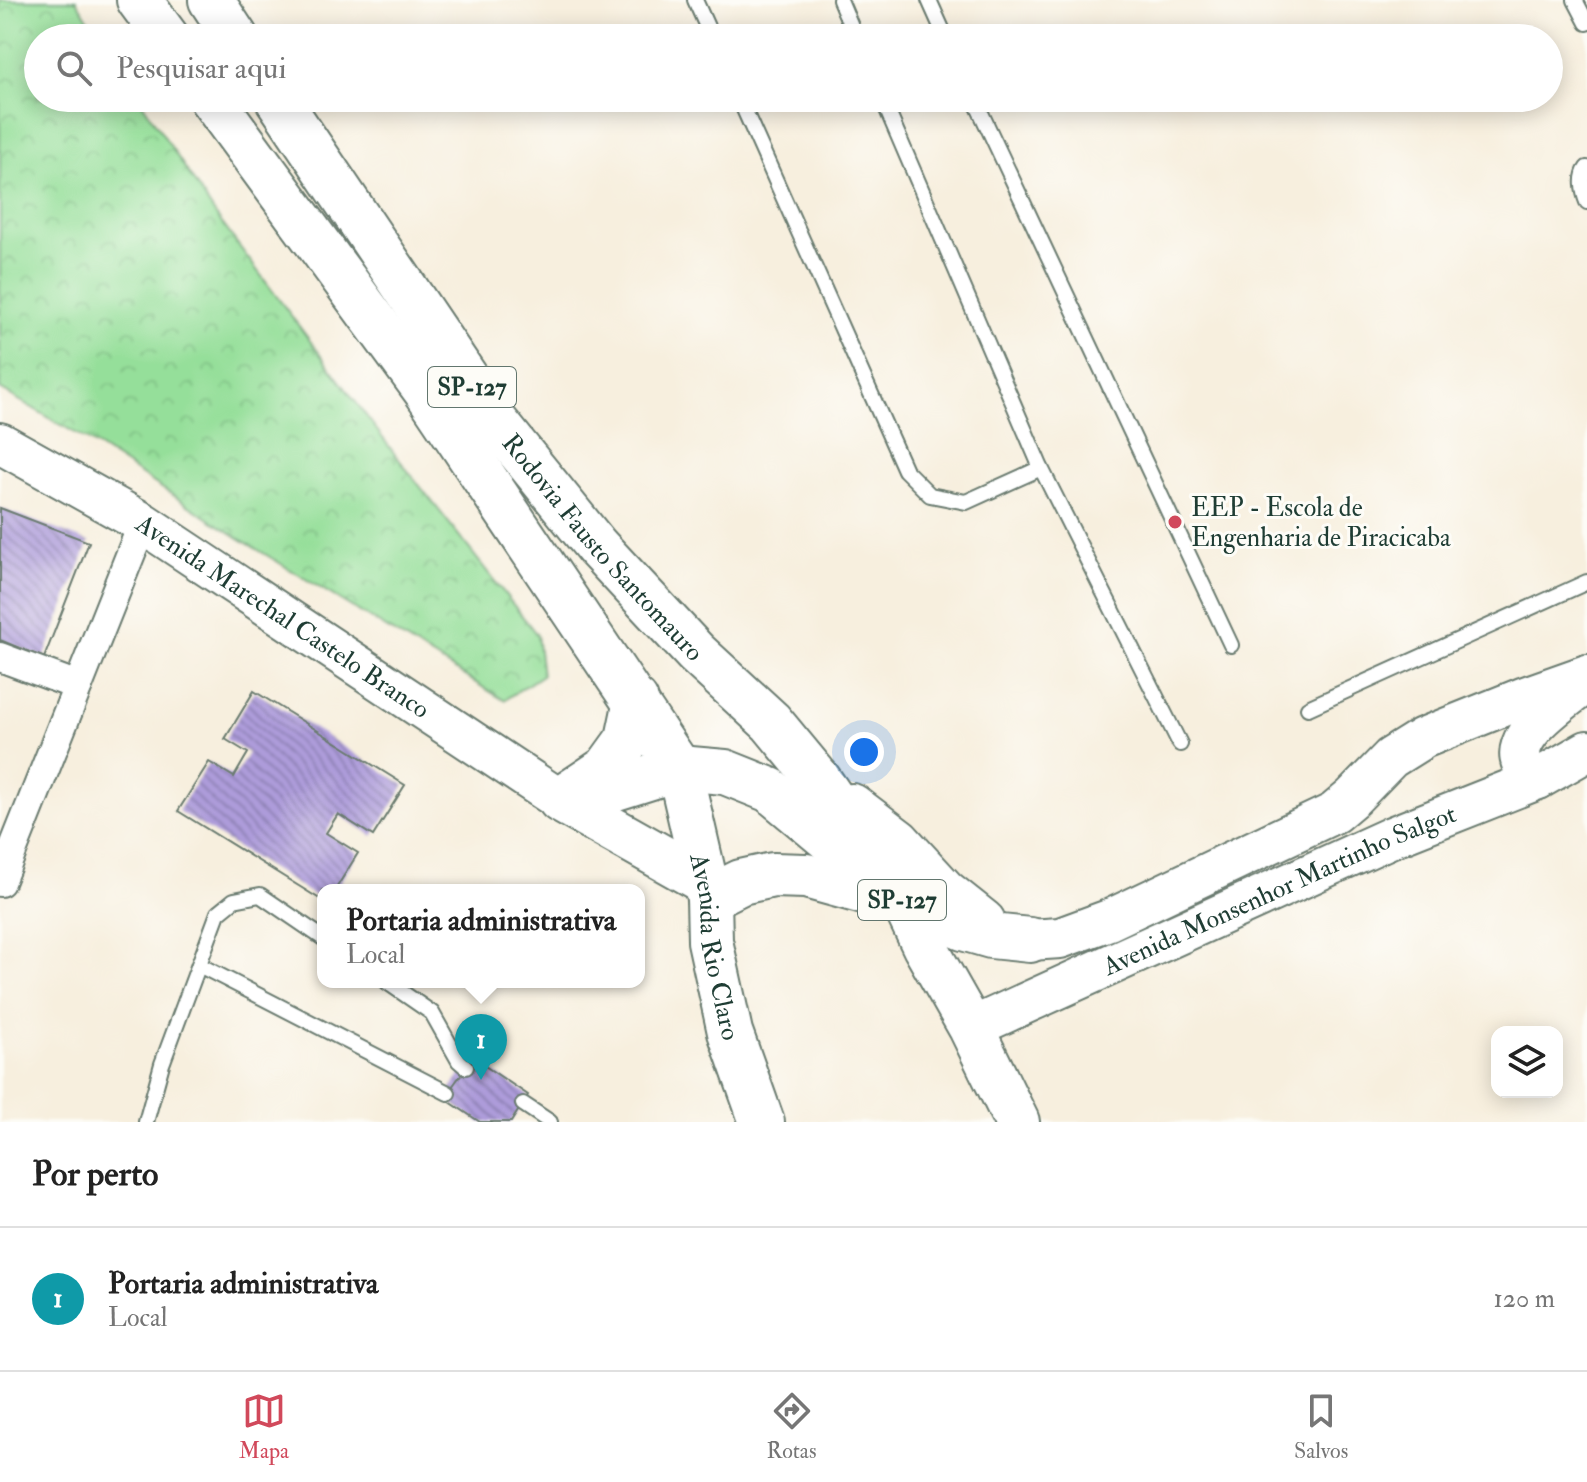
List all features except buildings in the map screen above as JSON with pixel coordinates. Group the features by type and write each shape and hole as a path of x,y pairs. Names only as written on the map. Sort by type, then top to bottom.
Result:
{"highway":[{"path":"139,0 157,24"},
{"path":"211,0 227,24"},
{"name":"Rodovia Fausto Santomauro","path":"221,112 426,391 679,768"},
{"name":"Rodovia Fausto Santomauro","path":"286,112 495,421 597,547 696,653 771,722 819,780"},
{"path":"560,800 607,768 628,739 636,701"},
{"path":"560,800 603,792 679,768 725,772 770,790 904,903"},
{"name":"Avenida Rio Claro","path":"679,768 706,889 710,941 730,1032 762,1122"},
{"path":"819,780 898,841 944,891 983,922 1030,940"},
{"name":"SP-127","path":"819,780 904,903 1017,1122"},
{"path":"560,800 706,889 773,875 795,875 904,903"},
{"name":"SP-127","path":"904,903 963,928 991,936 1030,940"}],"main road":[{"name":"Avenida Marechal Castelo Branco","path":"0,443 143,523 560,800"},
{"path":"1538,779 1521,760 1522,744 1536,722 1587,678"},
{"name":"Avenida Monsenhor Martinho Salgot","path":"1030,940 1060,938 1109,920 1193,881 1334,813 1391,758 1423,738 1525,697 1587,678"},
{"name":"Avenida Monsenhor Martinho Salgot","path":"971,1028 1394,836 1538,779 1587,751"}],"street":[{"path":"0,882 143,523"},
{"path":"0,657 78,686"}],"lane":[{"path":"695,0 706,24"},
{"path":"840,0 850,24"},
{"path":"929,0 940,24"},
{"path":"1575,0 1587,23"},
{"path":"745,112 905,470 930,495 966,502 1041,468"},
{"path":"888,112 1041,468 1180,744"},
{"path":"981,112 1231,645"},
{"path":"1587,168 1583,193 1587,202"},
{"path":"1308,708 1587,582"},
{"path":"146,1122 162,1064 218,913 234,900 260,895 317,934"},
{"path":"199,965 448,1093"},
{"path":"396,988 432,1013 459,1061 466,1067"},
{"path":"523,1104 550,1122"}],"green space":[{"path":"0,0 76,0 91,24 24,24 24,112 148,112 215,214 394,453 537,635 542,675 504,700 237,537 94,444 0,389"}],"place":[{"name":"EEP - Escola de Engenharia de Piracicaba","path":"1175,522"},
{"name":"Portaria administrativa","path":"481,1080"}]}
